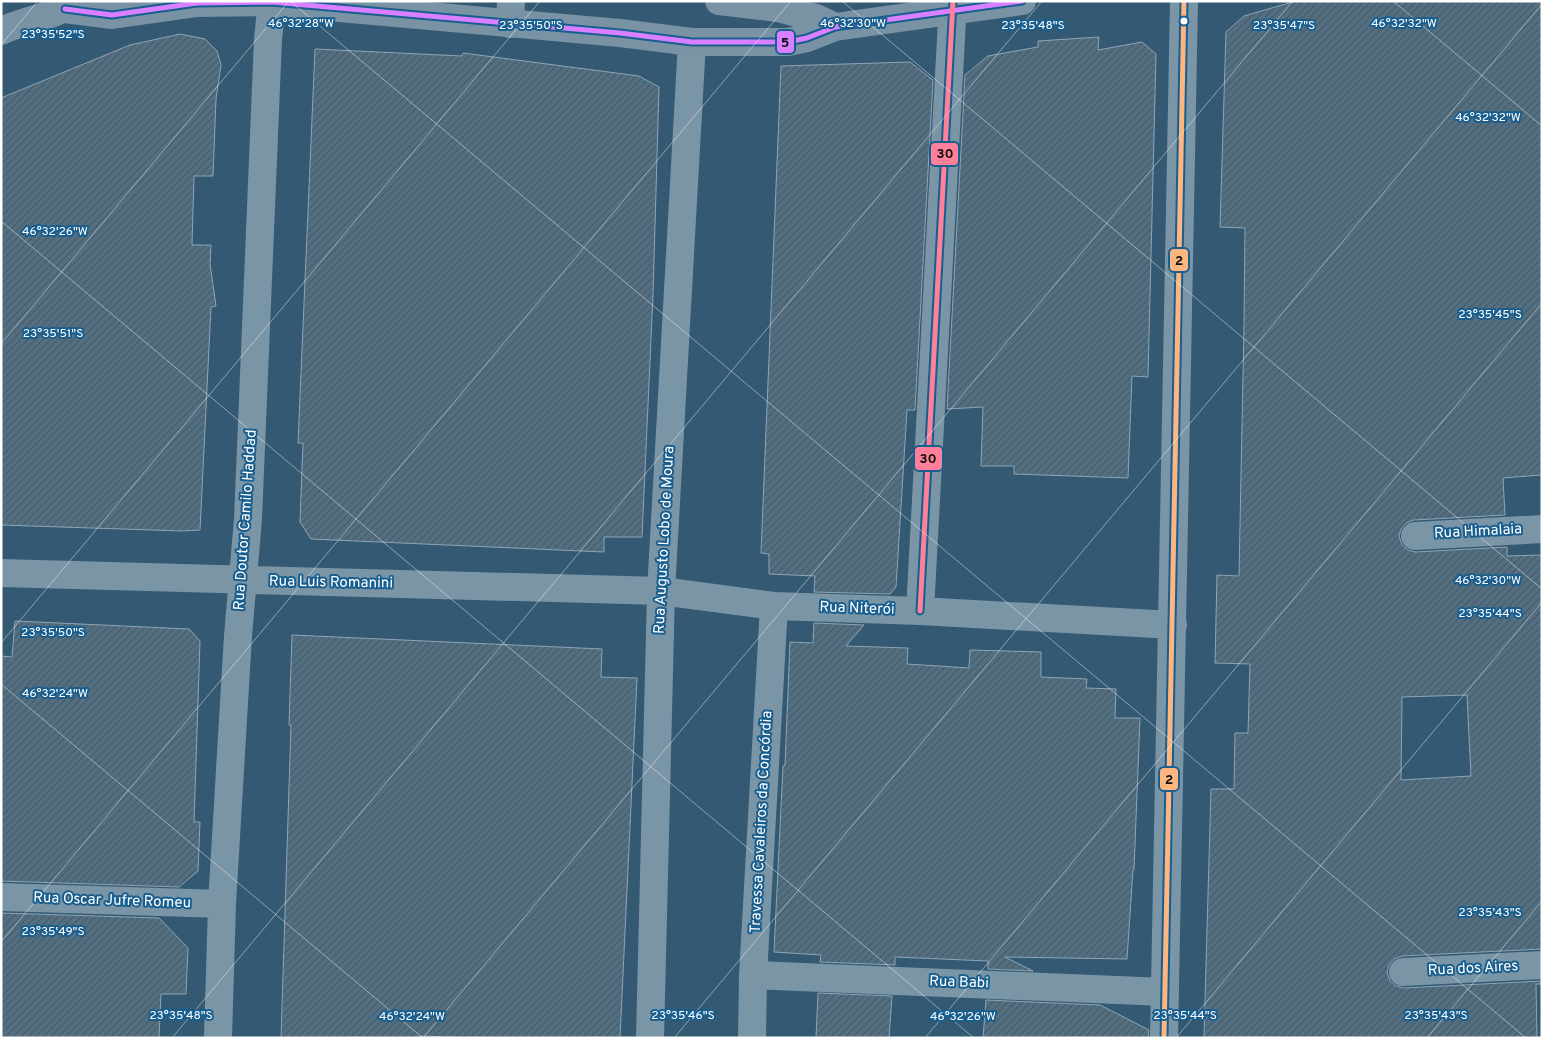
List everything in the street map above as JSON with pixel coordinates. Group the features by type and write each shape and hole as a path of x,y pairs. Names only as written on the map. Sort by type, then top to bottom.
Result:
{"main road":[{"path":"719,1 778,8 816,18 835,27"},
{"path":"1,31 70,5 112,15 197,3 272,2 511,13 620,33 692,42 788,42 807,38 835,27 953,6 1022,1"}],"street":[{"path":"1164,1038 1184,1"},
{"name":"Rua Doutor Camilo Haddad","path":"218,1038 222,904 238,636 249,509 268,39 272,2"},
{"path":"920,611 953,6"},
{"name":"Rua Augusto Lobo de Moura","path":"650,1038 661,591 692,42"},
{"name":"Rua Himalaia","path":"1415,536 1542,529"},
{"name":"Rua Luis Romanini","path":"1,573 661,591"},
{"name":"Rua Niterói","path":"661,591 774,606 920,611 1173,625"},
{"name":"Travessa Cavaleiros da Concórdia","path":"752,1038 753,975 774,606"},
{"name":"Rua Oscar Jufre Romeu","path":"1,897 222,904"},
{"name":"Rua dos Aires","path":"1403,972 1542,965"},
{"name":"Rua Babi","path":"753,975 1165,992"}],"building":[{"path":"1296,1 1542,1 1542,475 1503,478 1505,515 1414,520 1406,523 1401,529 1399,536 1402,545 1408,550 1415,552 1507,547 1507,556 1542,555 1542,949 1402,956 1394,959 1389,965 1387,972 1390,981 1396,986 1404,988 1542,981 1542,984 1536,984 1537,1038 1204,1037 1211,789 1234,789 1235,733 1248,733 1250,664 1215,663 1217,575 1239,576 1245,228 1220,227 1226,32 1244,16","holes":["1467,695 1471,776 1401,780 1402,697"]},
{"path":"180,34 205,39 217,51 221,65 216,99 213,176 194,176 192,245 211,245 210,264 216,306 211,307 200,530 1,525 1,98 130,45"},
{"path":"1099,37 1098,50 1142,42 1156,54 1148,377 1132,376 1128,478 1014,474 1014,466 981,466 983,407 947,409 965,75 988,56 1038,47 1038,41"},
{"path":"315,49 462,56 463,53 639,76 659,87 653,295 642,537 604,537 604,552 311,539 300,522 303,443 298,443"},
{"path":"910,62 933,80 915,410 907,410 896,587 890,594 814,592 815,576 769,574 769,554 761,553 781,66"},
{"path":"15,621 189,629 200,641 194,822 200,822 198,871 179,887 1,881 1,656 12,657"},
{"path":"814,623 864,625 846,646 908,648 907,664 969,668 970,650 1041,652 1041,677 1087,679 1086,688 1116,689 1115,718 1140,718 1134,870 1127,959 1005,957 1033,971 988,969 988,961 895,957 895,965 820,962 821,955 774,952 790,642 813,643"},
{"path":"292,635 602,649 601,677 637,678 620,1038 419,1036 419,1038 281,1038"},
{"path":"1,913 159,918 188,948 186,994 161,994 159,1038 1,1038"},
{"path":"818,993 892,996 889,1038 816,1038"},
{"path":"986,1000 1100,1005 1149,1030 1148,1038 983,1038"}],"transit line":[{"name":"30","path":"920,611 953,1"},
{"name":"5","path":"65,9 112,15 197,3 272,2 620,33 692,42 788,42 807,38 835,27 1022,1"},
{"name":"2","path":"1164,1038 1184,1"}]}
